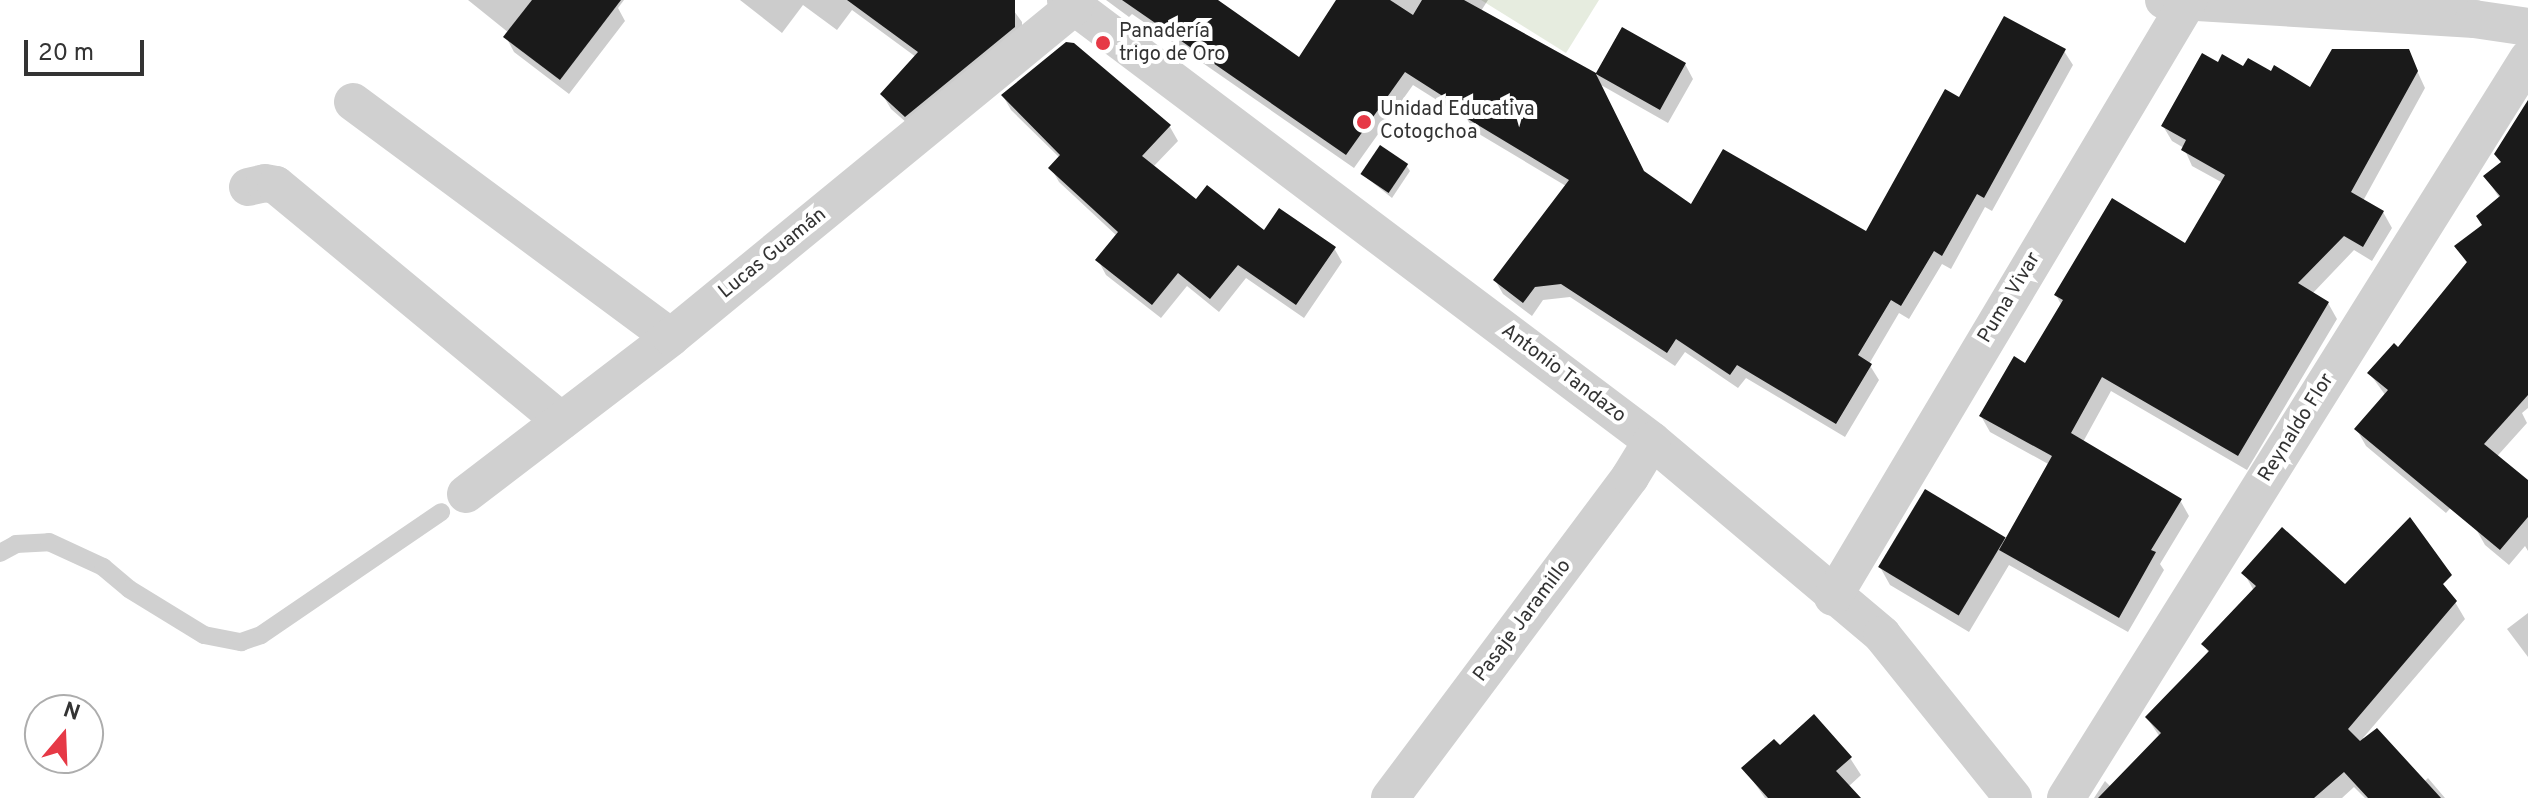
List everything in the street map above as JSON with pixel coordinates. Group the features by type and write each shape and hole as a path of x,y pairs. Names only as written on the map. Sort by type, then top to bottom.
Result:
{"street":[{"path":"2164,0 2474,19 2528,27"},
{"name":"Puma Vivar","path":"1833,597 2188,1"},
{"name":"Antonio Tandazo","path":"1070,3 1652,441 1833,597 1882,635 2013,798"},
{"name":"Lucas Guamán","path":"454,503 671,337 1070,3"},
{"name":"Reynaldo Flor","path":"2066,798 2528,59"},
{"path":"353,102 671,337"},
{"path":"248,187 265,183 276,185 561,421"},
{"name":"Pasaje Jaramillo","path":"1390,798 1630,477 1652,441"}],"lane":[{"path":"0,553 16,544 49,542 103,567 129,589 204,635 241,642 261,635 454,503"}],"shaded area":[{"path":"1481,0 1599,0 1566,53"}],"building":[{"path":"532,0 621,0 560,80 503,37"},
{"path":"847,0 1015,0 1015,27 905,117 880,94 918,52"},
{"path":"1122,0 1218,0 1299,57 1336,0 1390,0 1413,15 1422,0 1464,0 1596,73 1622,27 1686,63 1660,110 1596,74 1644,171 1691,204 1723,149 1866,231 1945,89 1959,97 2004,16 2066,49 1984,198 1977,194 1942,256 1934,251 1901,306 1891,300 1858,355 1872,364 1836,424 1737,365 1730,375 1676,339 1667,353 1561,284 1535,287 1523,303 1493,280 1569,180 1463,116 1466,111 1405,72 1346,155"},
{"path":"1066,42 1074,43 1171,125 1142,156 1196,199 1207,185 1264,230 1279,208 1336,247 1296,305 1238,265 1210,299 1178,273 1152,305 1095,260 1118,232 1048,168 1060,155 1001,95"},
{"path":"2332,49 2409,49 2418,71 2351,192 2384,211 2363,247 2344,236 2298,283 2329,302 2238,456 2102,377 2071,433 2182,499 2151,550 2156,552 2119,618 1999,550 2052,456 1979,416 2014,356 2025,363 2063,300 2054,295 2112,198 2185,243 2225,175 2181,150 2186,140 2161,126 2202,53 2218,62 2222,54 2243,66 2248,58 2271,71 2274,65 2310,87"},
{"path":"2528,100 2528,395 2484,444 2528,480 2528,517 2500,550 2354,429 2388,390 2367,373 2394,343 2398,347 2467,262 2454,246 2482,225 2476,216 2500,196 2483,176 2501,162 2494,154"},
{"path":"1380,145 1408,164 1389,193 1360,174"},
{"path":"1925,489 2006,537 1959,615 1878,567"},
{"path":"2410,517 2452,575 2443,584 2457,601 2348,729 2360,741 2377,728 2441,798 2368,798 2344,772 2314,798 2098,798 2161,733 2145,717 2209,651 2201,644 2256,586 2241,573 2282,527 2345,584"},
{"path":"1814,714 1852,757 1836,771 1861,798 1768,798 1741,768 1774,739 1780,745"}],"place":[{"name":"Panadería trigo de Oro","path":"1103,43"},
{"name":"Unidad Educativa Cotogchoa","path":"1364,122"}]}
